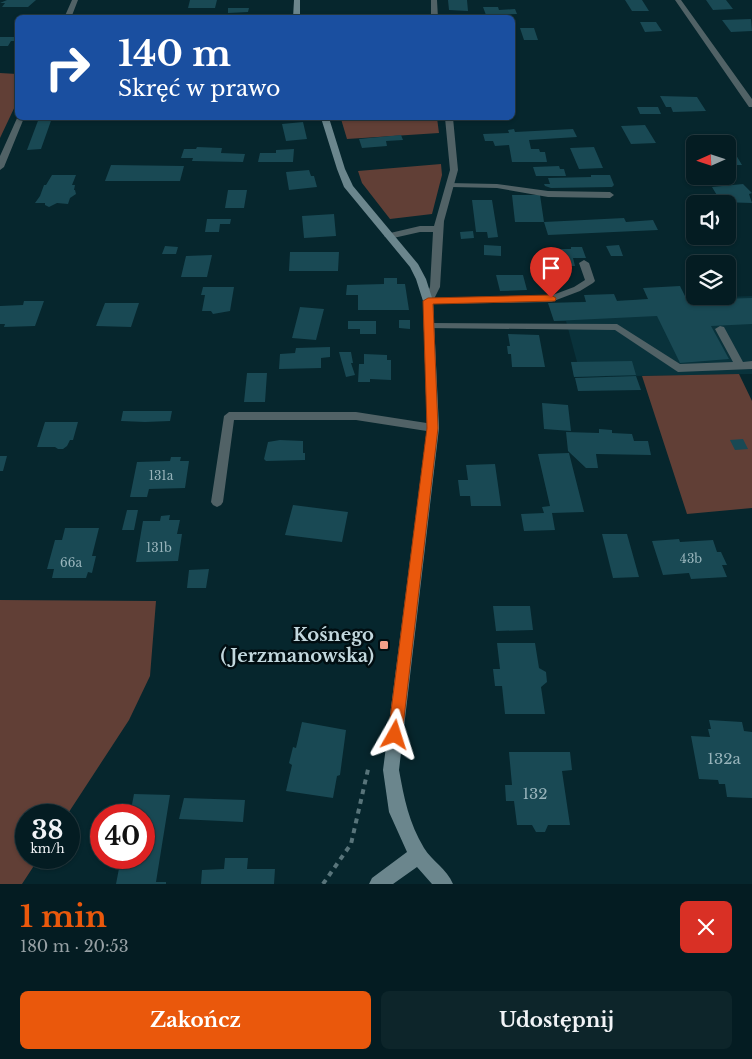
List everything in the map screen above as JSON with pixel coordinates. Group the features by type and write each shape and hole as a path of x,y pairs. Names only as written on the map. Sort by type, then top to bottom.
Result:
{"street":[{"path":"68,15 75,0"},
{"path":"296,15 297,0"},
{"path":"434,0 435,15"},
{"path":"678,0 752,105"},
{"path":"0,167 19,120"},
{"path":"326,120 341,169 349,187 414,266 421,279 428,301 432,428 391,770 398,812 418,855 444,884"},
{"path":"428,301 435,287 439,225 452,185 454,170 449,120"},
{"path":"389,236 439,225"},
{"path":"378,884 418,855"}],"lane":[{"path":"452,185 497,186 548,194 610,195"},
{"path":"428,301 551,298 577,289 590,281 584,263"},
{"path":"429,326 617,327 678,368 752,365"},
{"path":"720,328 740,365"},
{"path":"217,502 229,416 356,416 432,428"}],"path":[{"path":"323,884 351,844 370,761"}],"shaded area":[{"path":"0,73 15,74 15,106 0,138"},
{"path":"341,120 437,120 439,133 347,139"},
{"path":"441,164 442,175 432,214 390,219 362,183 358,171"},
{"path":"752,296 752,374 574,377 571,362 577,362 566,321 554,321 548,303 686,298 686,305 736,305 736,297"},
{"path":"739,374 752,401 752,508 687,514 642,376"},
{"path":"0,600 156,601 150,676 129,720 74,804 15,804 15,869 32,869 22,884 0,884"}],"building":[{"path":"7,0 36,0 28,7 2,7 5,3 0,3"},
{"path":"190,0 217,0 215,8 188,8"},
{"path":"448,0 467,0 468,11 449,10"},
{"path":"625,0 642,0 649,11 632,11"},
{"path":"706,0 726,0 733,9 713,10"},
{"path":"483,7 498,7 499,10 515,9 517,14 486,15"},
{"path":"228,8 249,8 248,12 228,13"},
{"path":"325,14 346,14 346,15"},
{"path":"751,19 752,31 731,32 722,20"},
{"path":"640,22 656,22 662,31 645,32"},
{"path":"520,28 534,28 538,40 524,40"},
{"path":"0,37 15,37 15,41 11,41 8,46 0,46"},
{"path":"660,96 697,97 706,111 673,112 671,107 666,107"},
{"path":"637,107 658,107 661,114 640,114"},
{"path":"38,120 51,120 41,149 27,150"},
{"path":"303,122 307,139 286,141 282,124"},
{"path":"645,125 656,143 631,144 621,126"},
{"path":"514,129 515,132 573,129 577,137 529,140 531,149 539,149 540,152 545,152 547,162 512,162 509,145 495,146 493,141 485,141 483,134 509,133 508,130"},
{"path":"401,135 403,140 386,141 387,146 362,148 359,139"},
{"path":"197,147 222,148 221,153 245,154 243,162 192,161 193,158 181,158 184,149 196,149"},
{"path":"594,147 603,168 579,169 570,148"},
{"path":"294,149 293,162 258,162 260,153 276,153 276,150"},
{"path":"736,155 742,165 736,165"},
{"path":"111,165 184,166 180,181 105,181"},
{"path":"559,166 560,169 564,169 566,176 536,176 533,167"},
{"path":"309,170 311,176 314,176 317,187 289,190 286,172"},
{"path":"52,175 76,175 72,185 75,185 74,190 76,194 70,198 68,204 57,203 49,207 45,203 35,203 44,185 46,185"},
{"path":"591,175 610,175 614,185 612,187 551,188 544,184 550,184 548,178 591,177"},
{"path":"743,184 752,193 749,194 752,203 736,202 736,195 717,195 712,187"},
{"path":"228,190 247,190 244,208 225,208"},
{"path":"512,195 540,195 544,222 515,222"},
{"path":"472,200 492,200 498,237 488,238 487,232 476,232"},
{"path":"334,214 336,236 304,238 302,216"},
{"path":"624,218 626,222 653,220 658,230 548,235 544,222"},
{"path":"207,219 231,219 230,224 220,224 219,232 205,232"},
{"path":"473,231 474,238 461,239 460,232"},
{"path":"484,245 501,246 501,256 484,255"},
{"path":"619,245 623,256 611,256 606,246"},
{"path":"165,246 178,247 176,254 162,254"},
{"path":"571,247 582,247 586,258 573,258 575,266 548,266 549,268 544,268 544,261 551,261 548,249 571,249"},
{"path":"290,252 339,252 338,271 289,271"},
{"path":"212,255 207,277 181,277 186,256"},
{"path":"496,275 523,275 527,290 500,291"},
{"path":"384,278 397,278 397,284 405,284 409,310 358,310 358,295 346,295 347,285 384,284"},
{"path":"680,286 686,298 686,305 736,305 736,298 752,298 752,324 711,326 729,359 680,363 657,316 554,321 548,303 586,302 584,295 614,294 617,301 648,299 643,288"},
{"path":"203,287 234,287 230,311 213,314 211,311 202,311 205,295 201,295"},
{"path":"24,301 44,301 35,326 4,327 5,324 0,324 0,306 23,305"},
{"path":"105,303 139,303 131,327 96,326"},
{"path":"300,307 324,309 316,340 292,338"},
{"path":"399,320 410,320 410,329 399,328"},
{"path":"348,321 376,321 376,334 360,334 360,329 348,329"},
{"path":"508,334 539,335 545,367 512,367 511,354 508,354 507,346 510,346"},
{"path":"330,347 330,357 321,358 321,368 279,369 280,354 295,353 296,348"},
{"path":"339,352 351,352 353,363 351,363 355,375 346,377"},
{"path":"364,354 387,355 387,360 391,360 391,380 370,379 370,382 358,382 359,364 364,364"},
{"path":"632,361 636,375 574,377 571,362"},
{"path":"247,373 267,373 265,402 244,402"},
{"path":"636,376 641,390 578,391 575,378"},
{"path":"542,403 568,405 571,431 544,429"},
{"path":"123,411 172,411 170,421 145,422 121,421"},
{"path":"45,422 78,422 73,440 70,440 63,449 37,447"},
{"path":"599,429 612,430 612,433 632,434 634,441 648,441 651,455 596,454 598,468 586,468 568,451 566,432 599,433"},
{"path":"743,439 748,449 735,450 730,440"},
{"path":"280,440 303,441 305,460 266,461 264,459 268,442"},
{"path":"569,453 584,512 552,513 555,530 524,531 521,514 544,513 542,507 550,506 538,454"},
{"path":"0,456 7,456 3,471 0,471"},
{"path":"171,457 181,457 180,461 189,461 185,488 149,489 147,497 130,497 137,462 170,461"},
{"path":"495,464 501,506 471,506 470,496 460,496 458,480 468,480 466,465"},
{"path":"293,505 348,512 342,542 285,535"},
{"path":"127,510 138,510 134,530 122,530"},
{"path":"170,515 169,520 180,520 177,534 182,534 178,561 136,562 143,521 160,521 161,516"},
{"path":"65,528 99,528 92,556 96,556 92,573 88,572 86,578 52,578 54,569 47,569 55,540 62,540"},
{"path":"602,534 627,534 639,577 613,578"},
{"path":"679,539 680,542 713,540 717,552 721,552 727,565 722,565 727,577 691,579 689,573 663,575 652,541"},
{"path":"209,569 206,588 187,588 189,570"},
{"path":"493,606 530,606 533,630 496,631"},
{"path":"497,643 535,643 539,668 546,672 547,682 541,687 545,714 505,714 502,686 495,686 493,669 500,669"},
{"path":"709,720 742,722 744,731 752,732 752,798 727,797 725,784 719,784 718,780 699,779 691,736 710,737 708,729 711,729"},
{"path":"302,722 346,730 340,775 337,776 333,798 286,791 292,765 289,763 293,747 296,748"},
{"path":"509,752 570,752 572,770 562,771 570,825 548,825 545,832 536,832 532,825 517,825 514,801 506,801 505,785 512,785"},
{"path":"134,794 170,795 156,882 166,882 166,884 116,884 119,869 155,869 155,804 132,804"},
{"path":"184,798 245,800 243,822 179,819"},
{"path":"225,858 248,858 247,869 275,869 274,884 201,884 202,870 224,869"}],"place":[{"name":"Kośnego (Jerzmanowska)","path":"384,645"}],"route":[{"path":"395,735 430,460 432,428 428,301 537,300 551,298"}]}
